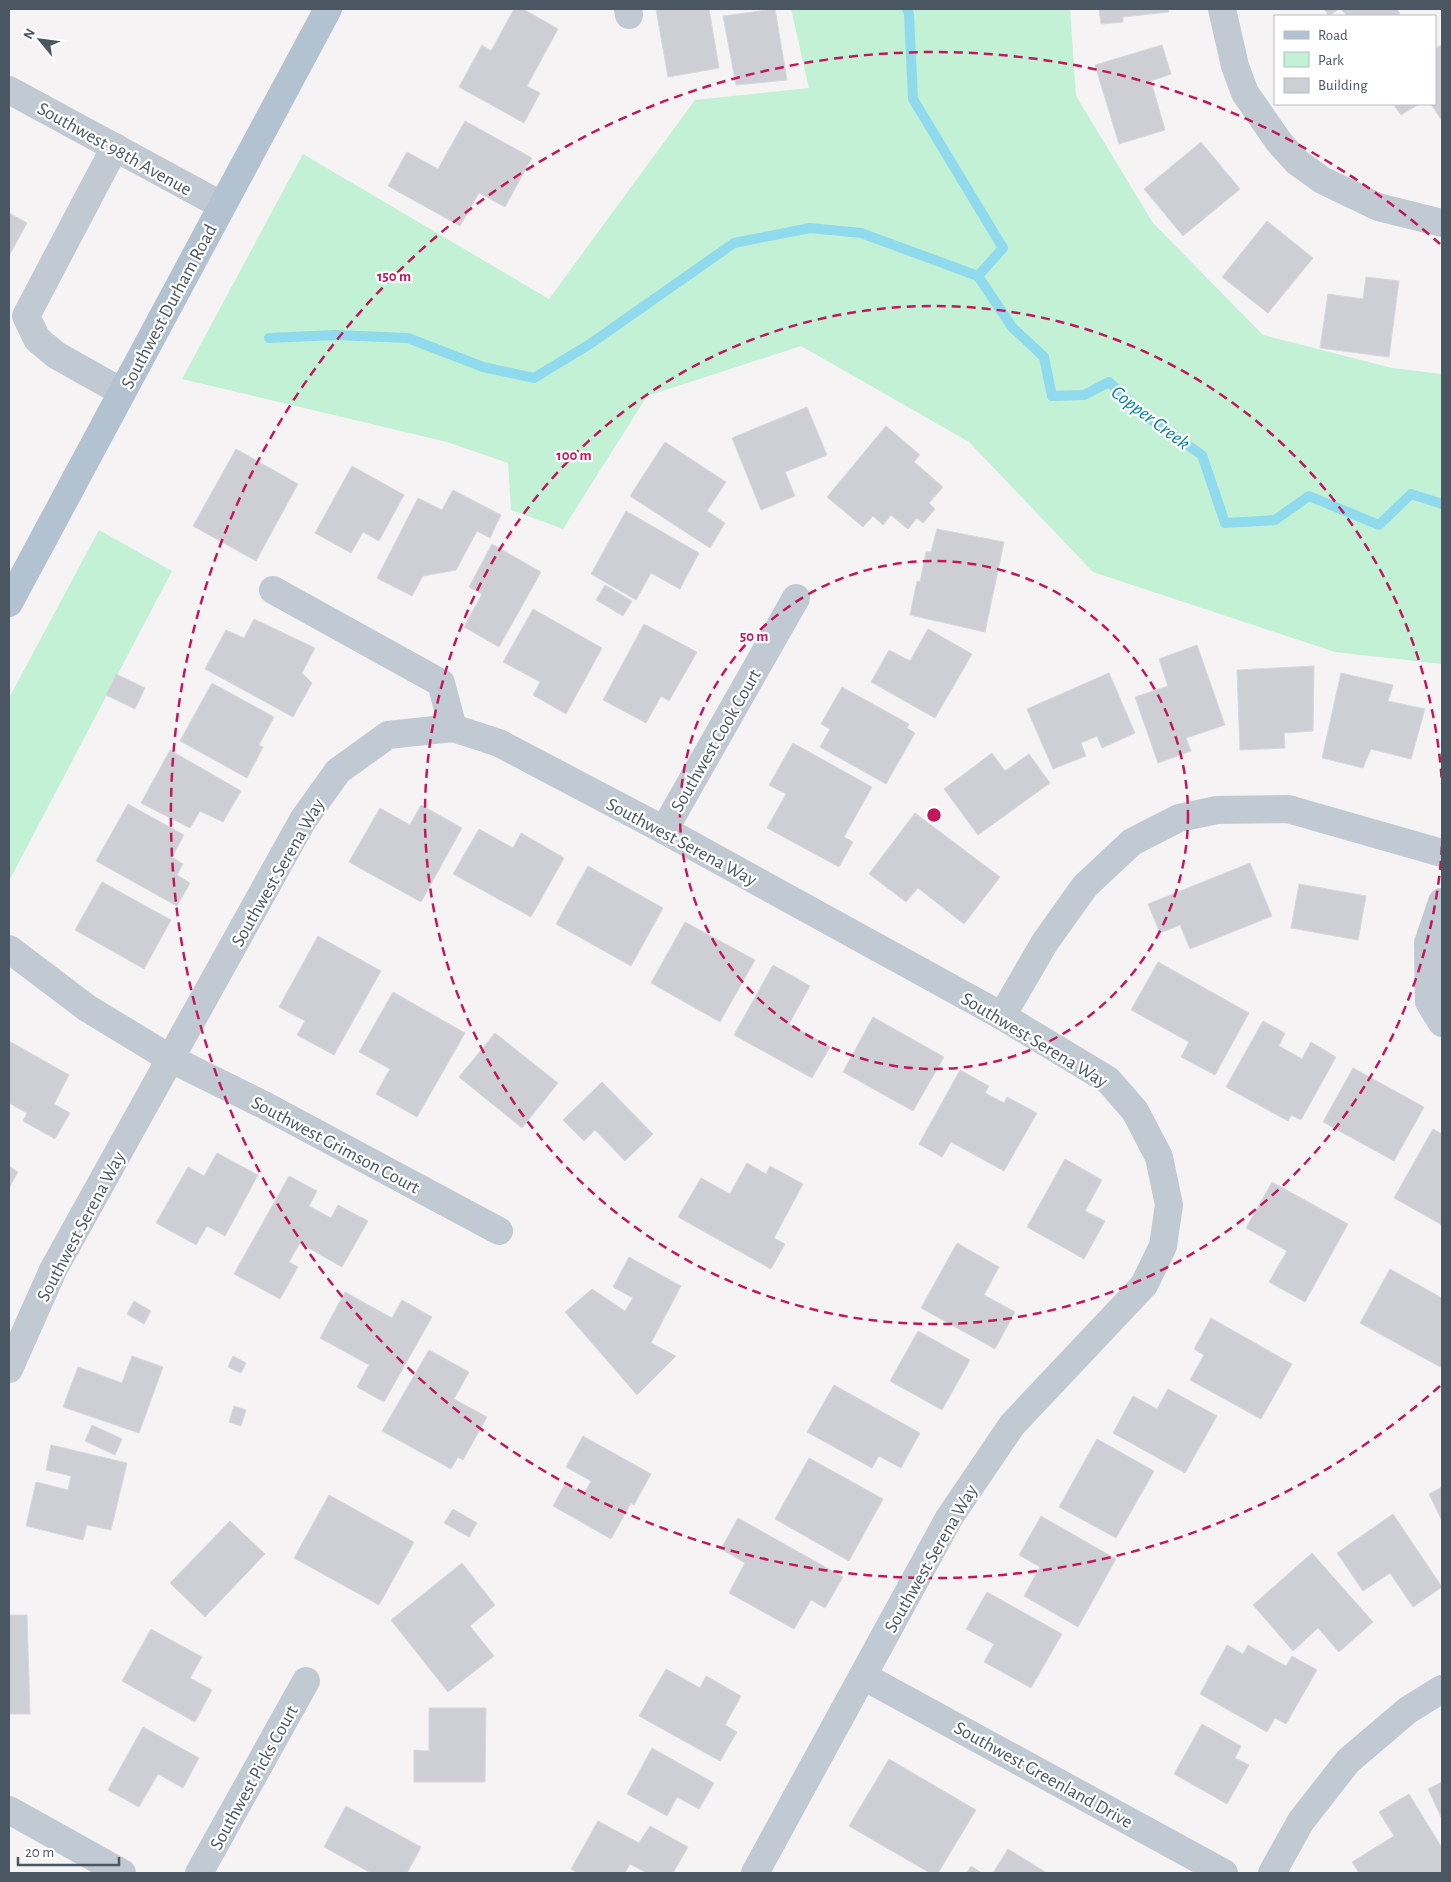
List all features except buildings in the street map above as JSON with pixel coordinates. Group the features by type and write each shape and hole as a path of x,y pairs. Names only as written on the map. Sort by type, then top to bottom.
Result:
{"main road":[{"name":"Southwest Durham Road","path":"9,603 328,9"}],"street":[{"path":"1222,9 1234,66 1245,93 1280,142 1297,162 1322,180 1378,207 1442,222"},
{"name":"Southwest 98th Avenue","path":"9,90 221,206"},
{"path":"115,147 26,316 37,339 56,355 122,392"},
{"path":"273,590 441,683 453,728"},
{"name":"Southwest Cook Court","path":"664,830 796,598"},
{"name":"Southwest Serena Way","path":"9,1370 53,1270 303,820 338,771 388,736 453,728 499,743 664,830 1002,1016 1108,1080 1135,1111 1160,1157 1170,1205 1163,1246 1144,1285 1012,1425 949,1518 755,1873"},
{"path":"1002,1016 1045,942 1085,886 1132,842 1179,818 1217,810 1288,808 1442,853"},
{"path":"1442,902 1428,943 1430,1002 1442,1023"},
{"path":"9,949 87,1008 171,1059"},
{"name":"Southwest Grimson Court","path":"171,1059 264,1105 499,1231"},
{"name":"Southwest Greenland Drive","path":"864,1676 1224,1873"},
{"name":"Southwest Picks Court","path":"199,1873 306,1681"},
{"path":"1272,1873 1301,1821 1348,1761 1408,1710 1442,1689"},
{"path":"9,1810 122,1873"}],"green space":[{"path":"791,9 1070,9 1076,96 1153,223 1263,335 1392,368 1442,374 1442,664 1335,652 1093,572 969,442 801,346 647,396 563,529 511,510 508,463 447,442 182,379 303,154 549,299 695,100 809,88"},
{"path":"99,530 172,571 9,881 9,698"}],"waterway":[{"name":"Copper Creek","path":"907,9 909,14 913,99 1003,248 978,276 1012,327 1044,357 1052,396 1084,395 1109,382 1144,415 1202,455 1225,523 1275,520 1309,496 1379,525 1411,494 1442,504"},
{"path":"269,338 335,335 408,338 483,367 534,378 590,344 734,243 810,228 861,233 978,276"}]}
